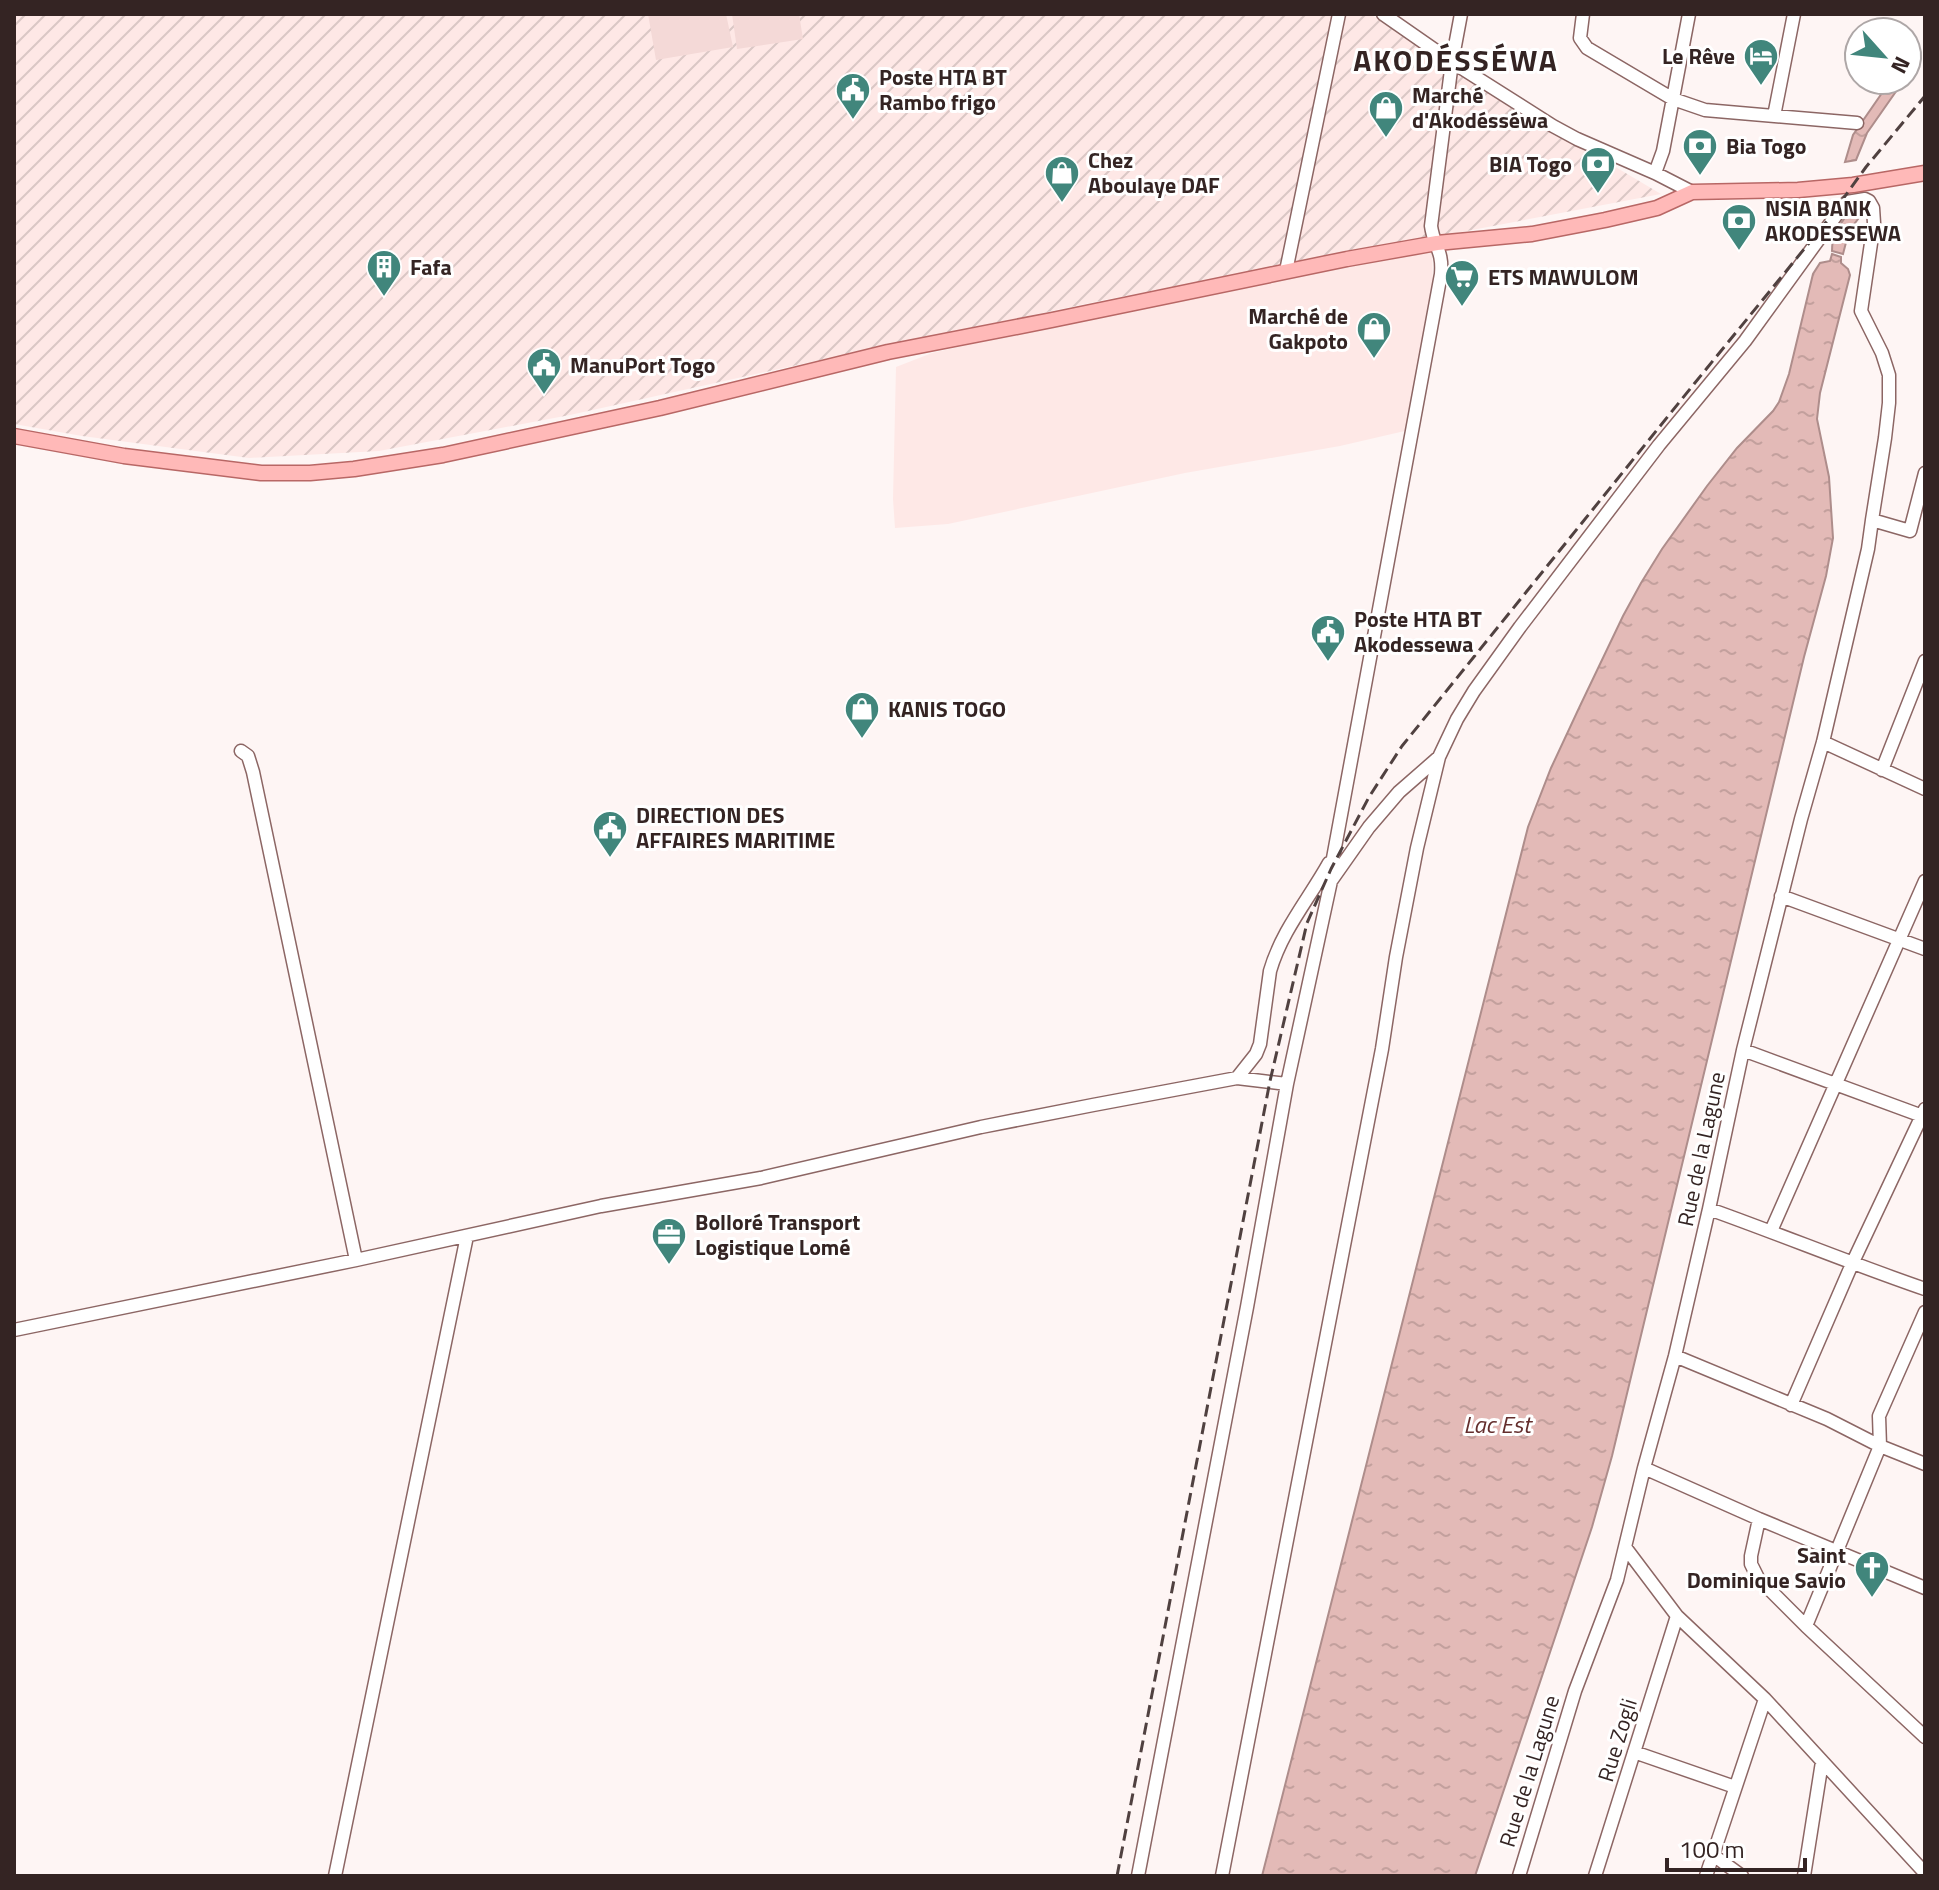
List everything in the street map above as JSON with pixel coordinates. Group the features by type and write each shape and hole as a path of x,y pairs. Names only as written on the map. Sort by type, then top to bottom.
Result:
{"main road":[{"path":"14,436 83,450 261,473 354,469 443,455 660,408 888,352 1286,271 1437,243 1517,236 1605,220 1657,208 1692,192 1852,185 1924,172"}],"street":[{"path":"1286,271 1339,14"},
{"path":"1383,14 1452,62 1577,139 1692,192"},
{"path":"1138,1876 1287,1084 1331,881 1441,274 1442,257 1431,226 1461,14"},
{"path":"1583,14 1580,38 1587,48 1673,99 1719,112 1857,123"},
{"path":"1655,173 1661,160 1689,14"},
{"path":"1774,116 1794,14"},
{"name":"Rue de la Lagune","path":"1439,757 1474,691 1659,445 1745,341 1847,202 1869,201 1874,223 1861,311 1882,353 1889,375 1889,403 1868,549 1823,742 1743,1050 1675,1356 1617,1580 1575,1691 1519,1876"},
{"path":"1872,520 1910,531 1925,473"},
{"path":"1882,770 1925,661"},
{"path":"1823,742 1925,789"},
{"path":"241,751 248,756 253,772 356,1260"},
{"path":"1331,881 1369,827 1399,792 1439,757"},
{"path":"1222,1876 1382,1049 1417,848 1439,757"},
{"path":"1237,1078 1260,1044 1273,959 1286,931 1335,853"},
{"path":"1771,1231 1925,881"},
{"path":"1781,896 1925,949"},
{"path":"1743,1050 1924,1114 1852,1264 1791,1405"},
{"path":"14,1330 601,1206 761,1178 981,1127 1237,1078 1287,1084"},
{"path":"1709,1209 1925,1289"},
{"path":"335,1876 467,1236"},
{"path":"1806,1626 1880,1446 1879,1416 1925,1312"},
{"path":"1675,1356 1827,1419 1880,1446 1925,1464"},
{"path":"1644,1468 1925,1588"},
{"path":"1759,1519 1751,1556 1753,1572 1921,1733"},
{"path":"1625,1547 1677,1616 1765,1699 1925,1873"},
{"name":"Rue Zogli","path":"1595,1876 1677,1616"},
{"path":"1706,1876 1765,1699"},
{"path":"1921,1733 1925,1715"},
{"path":"1634,1752 1735,1787"},
{"path":"1804,1876 1822,1762"},
{"path":"1713,1855 1742,1876"}],"shaded area":[{"path":"14,14 1370,14 1499,98 1661,194 1104,300 570,415 379,451 249,458 14,424"},
{"path":"648,14 726,14 733,47 656,60"},
{"path":"732,14 799,14 803,39 737,49"},
{"path":"1432,250 1433,294 1409,430 1340,446 1185,473 948,524 895,528 896,367 932,353 1074,321"}],"water":[{"path":"1880,96 1893,96 1867,133 1856,160 1845,162 1853,135"},
{"path":"1864,202 1861,215 1849,231 1843,254 1832,251 1836,230 1852,204"},
{"name":"Lac Est","path":"1832,254 1841,257 1841,263 1850,275 1820,393 1817,419 1829,477 1833,538 1826,576 1612,1456 1592,1527 1475,1876 1262,1876 1528,827 1551,768 1641,583 1707,486 1779,402 1789,374 1813,274 1820,263 1830,261"}],"railway":[{"path":"1117,1876 1270,1081 1307,923 1331,869 1369,797 1402,746 1925,96"}],"place":[{"name":"Le Rêve","path":"1761,87"},
{"name":"Poste HTA BT Rambo frigo","path":"853,121"},
{"name":"Marché d'Akodésséwa","path":"1386,139"},
{"name":"Bia Togo","path":"1700,177"},
{"name":"BIA Togo","path":"1598,195"},
{"name":"Chez Aboulaye DAF","path":"1062,204"},
{"name":"NSIA BANK AKODESSEWA","path":"1739,252"},
{"name":"Fafa","path":"384,298"},
{"name":"ETS MAWULOM","path":"1462,308"},
{"name":"Marché de Gakpoto","path":"1374,360"},
{"name":"ManuPort Togo","path":"544,396"},
{"name":"Poste HTA BT Akodessewa","path":"1328,663"},
{"name":"KANIS TOGO","path":"862,740"},
{"name":"DIRECTION DES AFFAIRES MARITIME","path":"610,859"},
{"name":"Bolloré Transport Logistique Lomé","path":"669,1266"},
{"name":"Saint Dominique Savio","path":"1872,1599"}],"district":[{"name":"AKODÉSSÉWA","path":"1456,61"}]}
